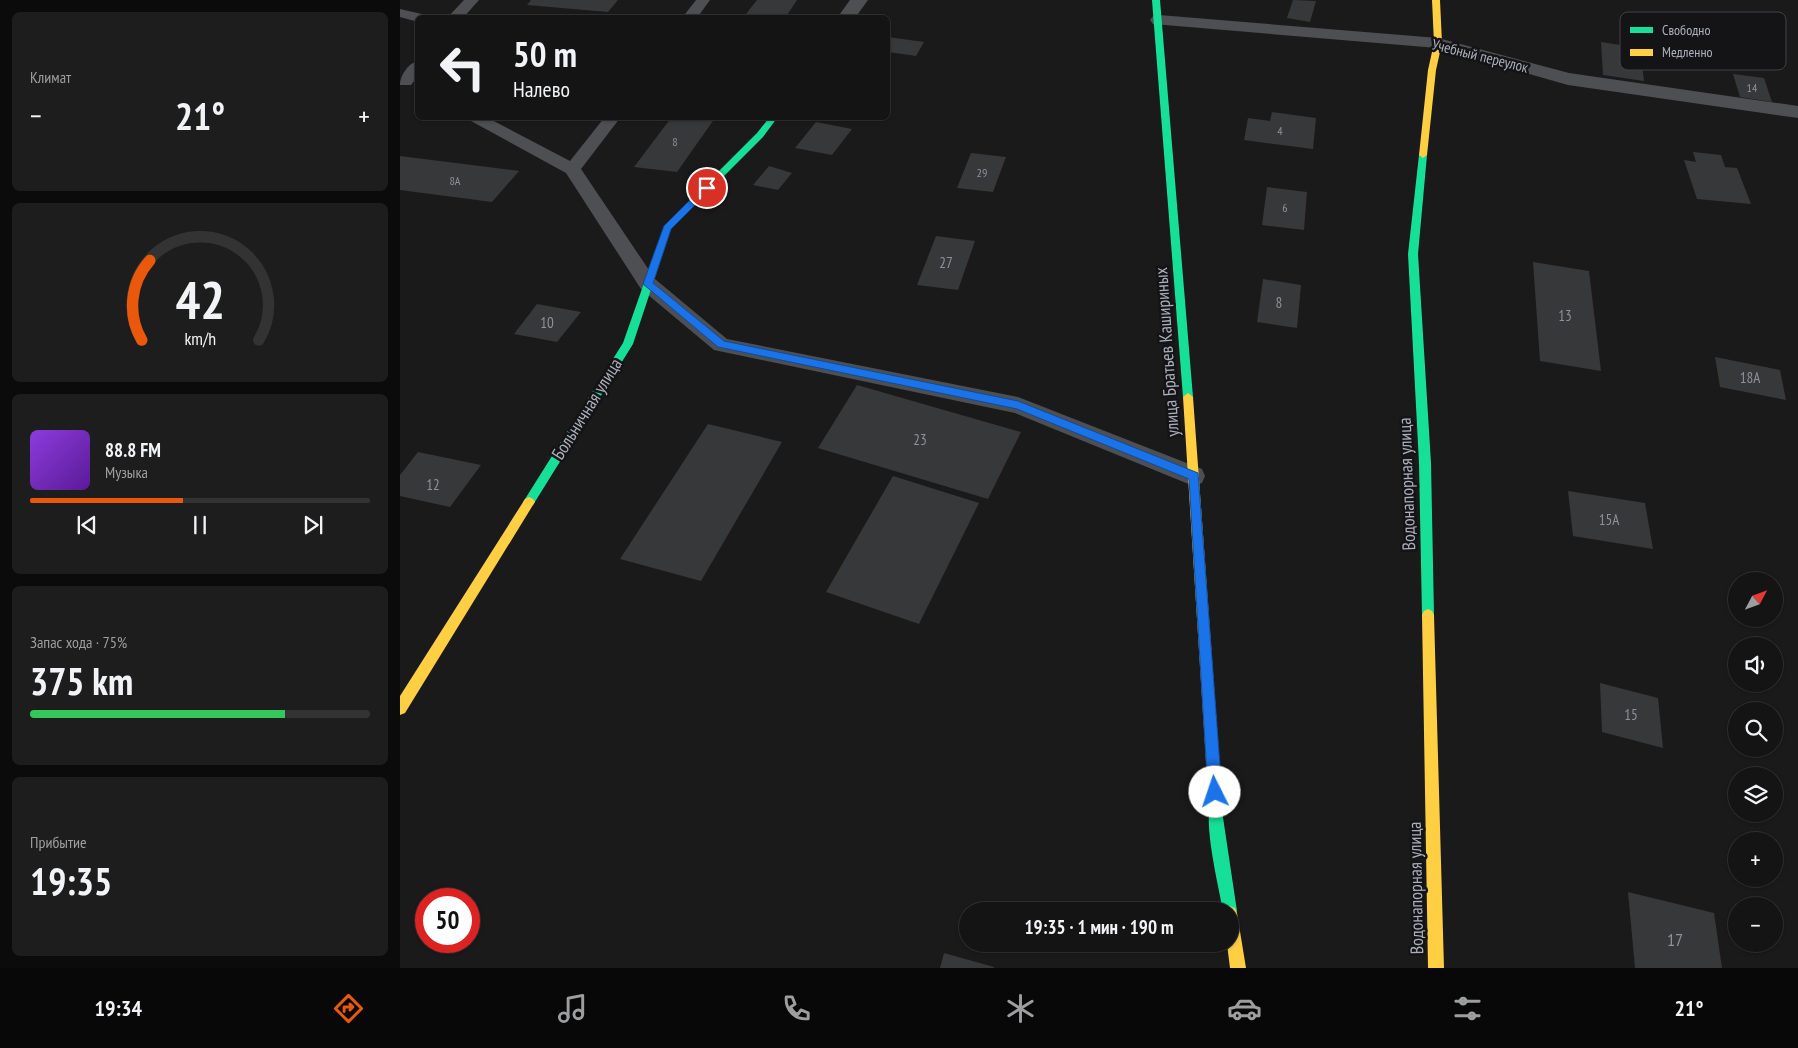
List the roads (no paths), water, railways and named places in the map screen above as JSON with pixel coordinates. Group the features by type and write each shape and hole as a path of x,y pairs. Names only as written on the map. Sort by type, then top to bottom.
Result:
{"street":[{"path":"848,15 859,0"},
{"name":"улица Братьев Кашириных","path":"1156,0 1194,476 1218,831 1229,902"},
{"name":"Водонапорная улица","path":"1436,0 1438,43 1432,70 1413,254 1425,463 1436,968"},
{"name":"Учебный переулок","path":"1159,20 1438,43 1568,79 1798,112"},
{"name":"Больничная улица","path":"400,708 628,344 667,228 760,135 771,120"},
{"name":"улица Братьев Кашириных","path":"1236,952 1238,968"}],"lane":[{"path":"457,15 472,0"},
{"path":"691,15 703,0"},
{"path":"400,14 415,17"},
{"path":"408,85 415,71"},
{"path":"481,120 572,169 648,284 721,345 1018,405 1194,476"},
{"path":"572,169 610,120"}]}
